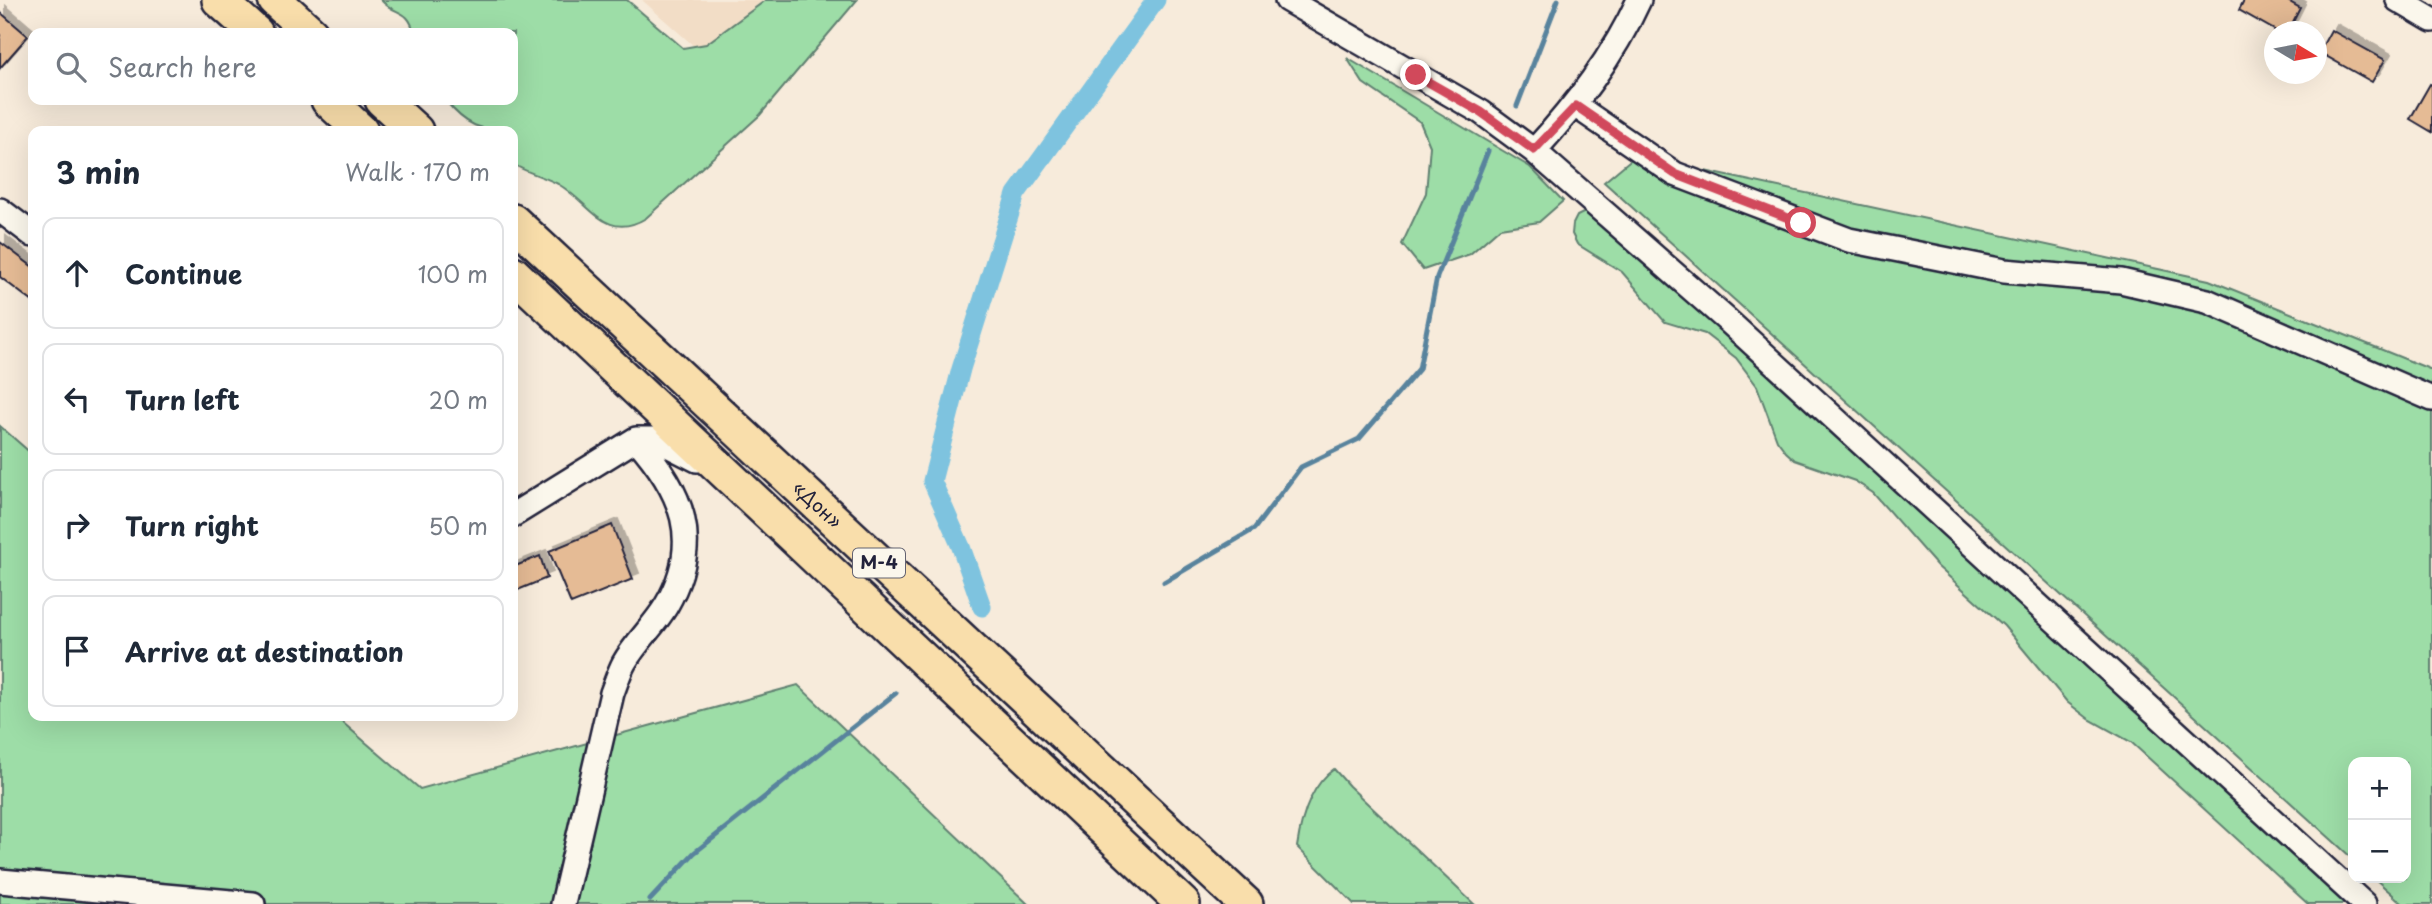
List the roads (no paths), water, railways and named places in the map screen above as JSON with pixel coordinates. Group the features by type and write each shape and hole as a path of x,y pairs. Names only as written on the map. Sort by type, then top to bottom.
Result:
{"highway":[{"path":"219,0 250,28"},
{"path":"275,0 306,28"},
{"path":"333,105 356,126"},
{"path":"387,105 411,126"},
{"name":"«Дон»","path":"518,226 1246,904"},
{"name":"«Дон»","path":"518,277 1183,904"}],"street":[{"path":"1287,0 1481,112 1534,150 1727,320 2364,904"},
{"path":"1534,150 1576,106 1626,29 1639,0"},
{"path":"2398,0 2432,20"},
{"path":"1576,106 1675,174 1849,240 2004,271 2121,281 2207,301 2432,400"},
{"path":"0,210 28,231"},
{"path":"563,904 612,693 624,663 665,607 685,557 686,527 677,496 660,466 636,439"},
{"path":"518,512 636,439 656,439 671,444 744,489"},
{"path":"0,881 253,904"}],"waterway":[{"path":"982,607 961,547 932,481 961,369 1016,194 1156,0"},
{"path":"1517,106 1558,0"},
{"path":"1164,582 1254,529 1301,467 1359,439 1419,369 1437,277 1488,151"},
{"path":"650,900 694,853 896,693"}]}
